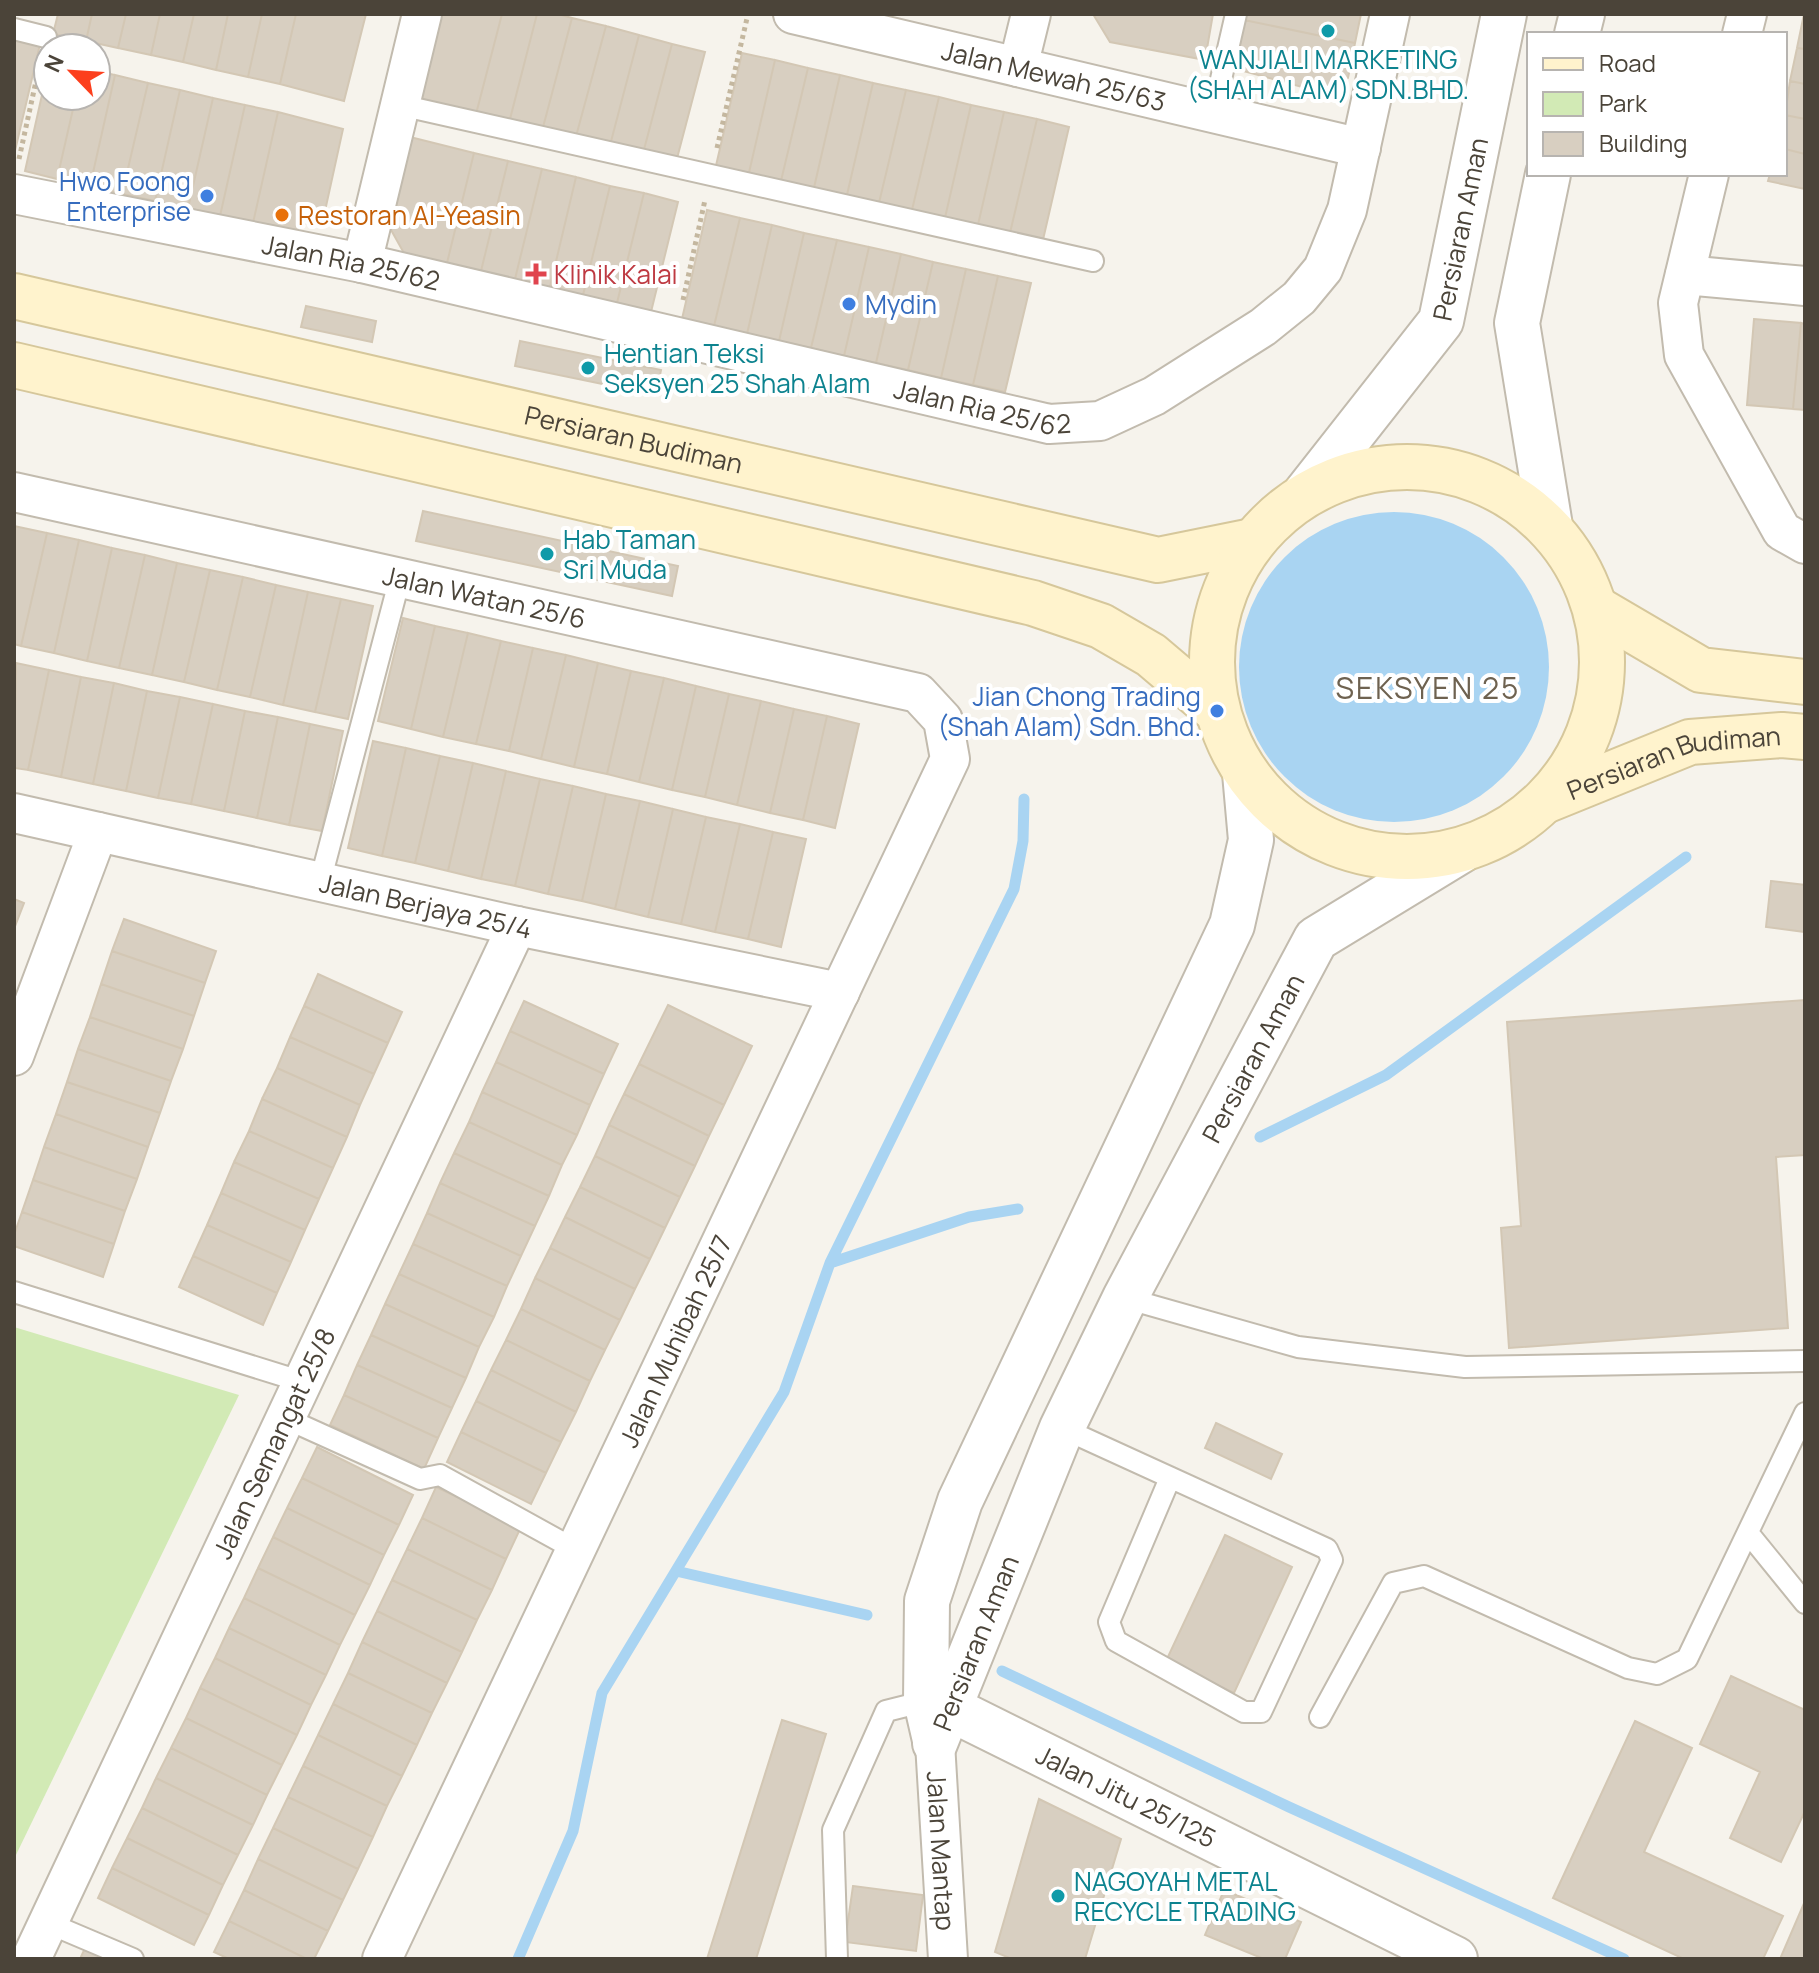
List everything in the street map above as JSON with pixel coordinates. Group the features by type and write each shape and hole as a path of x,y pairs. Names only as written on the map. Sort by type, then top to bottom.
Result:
{"main road":[{"name":"Persiaran Budiman","path":"14,296 1158,560 1252,541"},
{"path":"14,365 1033,603 1101,626 1151,655 1217,711"},
{"path":"1433,466 1497,486 1550,526 1579,565 1597,609 1604,661 1596,712 1577,760 1545,801 1506,831 1462,850 1401,858 1341,847 1287,818 1245,773 1228,743 1217,711 1211,651 1223,593 1252,541 1276,515 1305,494 1367,469 1433,466"},
{"path":"1597,609 1701,670 1805,682"},
{"name":"Persiaran Budiman","path":"1545,801 1690,742 1782,735 1805,737"}],"street":[{"path":"362,263 422,14"},
{"name":"Jalan Mewah 25/63","path":"793,14 1361,148"},
{"path":"1018,67 1031,14"},
{"name":"Jalan Ria 25/62","path":"16,181 1049,424 1100,421 1173,384 1263,327 1299,298 1323,269 1347,210 1390,14"},
{"name":"Persiaran Aman","path":"1305,494 1441,321 1504,14"},
{"path":"1548,176 1517,323 1550,526"},
{"path":"1709,176 1678,303 1684,355 1782,531 1805,544"},
{"path":"1685,275 1805,286"},
{"name":"Jalan Watan 25/6","path":"14,492 918,693 943,720"},
{"name":"Jalan Muhibah 25/7","path":"382,1959 950,759 943,720"},
{"name":"Persiaran Aman","path":"937,1717 927,1601 960,1501 1232,925 1251,840 1245,773"},
{"name":"Jalan Berjaya 25/4","path":"14,813 517,926 840,992"},
{"path":"14,1056 98,832"},
{"name":"Persiaran Aman","path":"937,1717 1062,1428 1125,1298 1316,939 1462,850"},
{"name":"Jalan Semangat 25/8","path":"31,1959 517,926"},
{"name":"Jalan Mantap","path":"937,1717 948,1959"},
{"name":"Jalan Jitu 25/125","path":"937,1717 1455,1959"}],"lane":[{"path":"1213,114 1236,14"},
{"path":"400,105 1093,261"},
{"path":"320,882 400,578"},
{"path":"14,1292 303,1382"},
{"path":"1125,1298 1298,1347 1465,1367 1805,1361"},
{"path":"1320,1717 1393,1583 1424,1576 1628,1668 1657,1674 1687,1659 1805,1413"},
{"path":"285,1418 420,1479 440,1475 576,1550"},
{"path":"1062,1428 1327,1549 1332,1560 1261,1712 1244,1712 1116,1641 1109,1622 1170,1478"},
{"path":"1749,1534 1805,1603"},
{"path":"837,1959 833,1830 886,1711 937,1717"},
{"path":"48,1923 133,1959"}],"path":[{"path":"16,181 32,104"}],"green space":[{"path":"14,1327 239,1395 14,1859"}],"water":[{"path":"1379,512 1409,512 1439,518 1467,530 1493,547 1514,568 1531,594 1543,622 1549,682 1538,726 1523,753 1504,777 1480,796 1453,811 1409,822 1379,822 1349,816 1321,804 1295,787 1274,766 1257,740 1245,712 1239,682 1239,652 1245,622 1257,594 1274,568 1295,547 1321,530 1349,518"}],"building":[{"path":"58,14 92,14 88,32 54,32"},
{"path":"92,14 126,14 118,48 112,47 112,32 88,32"},
{"path":"126,14 160,14 151,55 118,48"},
{"path":"160,14 194,14 183,62 151,55"},
{"path":"194,14 228,14 216,70 183,62"},
{"path":"228,14 262,14 248,77 216,70"},
{"path":"262,14 296,14 280,84 248,77"},
{"path":"296,14 366,14 344,101 280,84"},
{"path":"434,14 502,14 476,114 416,100"},
{"path":"502,14 537,14 509,123 476,114"},
{"path":"537,14 572,18 542,131 509,123"},
{"path":"1093,14 1213,14 1205,60 1110,42"},
{"name":"WANJIALI MARKETING (SHAH ALAM) SDN.BHD.","path":"1245,14 1361,14 1355,43 1244,20"},
{"path":"1805,15 1805,49 1797,48"},
{"path":"572,18 606,26 575,140 542,131"},
{"path":"1244,20 1355,43 1348,78 1324,93 1236,69"},
{"path":"606,26 639,35 609,149 575,140"},
{"path":"14,34 32,38 32,78 14,155"},
{"path":"639,35 672,44 642,157 609,149"},
{"path":"672,44 705,52 675,166 642,157"},
{"path":"1797,48 1805,49 1805,84 1790,81"},
{"path":"742,53 775,60 748,177 715,170"},
{"path":"775,60 808,68 780,185 748,177"},
{"path":"808,68 840,75 813,192 780,185"},
{"path":"115,75 148,83 122,194 90,186 107,112 112,112"},
{"path":"840,75 873,83 846,199 813,192"},
{"path":"1790,81 1805,84 1805,119 1787,115"},
{"path":"148,83 180,90 155,201 122,194"},
{"path":"873,83 906,90 878,207 846,199"},
{"path":"180,90 213,98 188,208 155,201"},
{"path":"906,90 939,97 911,214 878,207"},
{"path":"939,97 971,105 944,222 911,214"},
{"path":"213,98 245,105 220,216 188,208"},
{"path":"245,105 278,112 253,223 220,216"},
{"path":"971,105 1004,112 977,229 944,222"},
{"path":"38,112 72,112 57,179 25,171"},
{"path":"72,112 107,112 90,186 57,179"},
{"path":"278,112 343,129 325,211 293,232 253,223"},
{"path":"1004,112 1037,119 1009,237 977,229"},
{"path":"1787,115 1805,119 1805,154 1787,150"},
{"path":"1037,119 1069,127 1042,244 1009,237"},
{"path":"410,137 474,153 446,267 405,255 390,228"},
{"path":"1787,150 1805,154 1805,189 1768,181 1769,176 1787,176"},
{"path":"474,153 508,161 480,275 446,267"},
{"path":"508,161 542,169 514,283 480,275"},
{"path":"542,169 576,177 549,291 514,283"},
{"path":"576,177 610,186 582,299 549,291"},
{"path":"610,186 644,193 616,307 582,299"},
{"path":"644,193 678,202 650,316 616,307"},
{"path":"707,210 740,218 714,326 682,319"},
{"path":"740,218 772,225 747,334 714,326"},
{"path":"772,225 804,233 779,341 747,334"},
{"path":"804,233 837,240 811,348 779,341"},
{"path":"837,240 869,247 844,356 811,348"},
{"path":"869,247 901,254 876,363 844,356"},
{"path":"901,254 933,262 908,370 876,363"},
{"path":"933,262 966,269 941,378 908,370"},
{"path":"966,269 998,276 973,385 941,378"},
{"path":"998,276 1031,283 1005,392 973,385"},
{"path":"306,306 376,321 372,342 301,327"},
{"path":"1754,319 1801,323 1793,409 1747,405"},
{"path":"1801,323 1805,324 1805,410 1793,409"},
{"name":"Hentian Teksi Seksyen 25 Shah Alam","path":"520,341 661,370 656,395 515,366"},
{"name":"Hab Taman Sri Muda","path":"423,511 678,566 672,596 416,541"},
{"path":"14,526 47,533 21,646 14,644"},
{"path":"47,533 79,540 54,653 21,646"},
{"path":"79,540 112,548 87,661 54,653"},
{"path":"112,548 145,555 119,668 87,661"},
{"path":"145,555 177,563 152,675 119,668"},
{"path":"177,563 210,570 184,682 152,675"},
{"path":"210,570 243,577 217,690 184,682"},
{"path":"243,577 276,585 250,697 217,690"},
{"path":"276,585 308,592 283,705 250,697"},
{"path":"308,592 341,599 315,712 283,705"},
{"path":"341,599 373,606 348,719 315,712"},
{"path":"403,618 435,626 411,729 378,721"},
{"path":"435,626 468,633 443,737 411,729"},
{"path":"468,633 501,641 476,744 443,737"},
{"path":"501,641 533,648 509,751 476,744"},
{"path":"533,648 566,655 541,759 509,751"},
{"path":"566,655 598,663 574,767 541,759"},
{"path":"16,663 49,670 28,770 14,768"},
{"path":"598,663 631,671 607,774 574,767"},
{"path":"49,670 81,677 61,777 28,770"},
{"path":"631,671 664,678 639,782 607,774"},
{"path":"81,677 114,683 93,784 61,777"},
{"path":"664,678 696,686 672,790 639,782"},
{"path":"114,683 147,691 126,791 93,784"},
{"path":"696,686 729,694 705,797 672,790"},
{"path":"147,691 180,697 158,798 126,791"},
{"path":"729,694 761,701 737,805 705,797"},
{"path":"180,697 213,704 191,804 158,798"},
{"path":"761,701 794,709 770,813 737,805"},
{"path":"213,704 245,711 224,811 191,804"},
{"path":"794,709 827,716 803,820 770,813"},
{"path":"245,711 278,717 257,818 224,811"},
{"path":"827,716 859,724 835,828 803,820"},
{"path":"278,717 310,724 289,825 257,818"},
{"path":"310,724 343,731 322,831 289,825"},
{"path":"373,741 406,748 382,856 348,848"},
{"path":"406,748 440,756 415,863 382,856"},
{"path":"440,756 473,763 448,871 415,863"},
{"path":"473,763 506,771 481,879 448,871"},
{"path":"506,771 540,779 515,886 481,879"},
{"path":"540,779 573,786 548,894 515,886"},
{"path":"573,786 606,794 582,901 548,894"},
{"path":"606,794 640,801 615,909 582,901"},
{"path":"640,801 673,809 648,917 615,909"},
{"path":"673,809 706,817 681,924 648,917"},
{"path":"706,817 740,824 715,932 681,924"},
{"path":"740,824 773,832 748,939 715,932"},
{"path":"773,832 806,839 781,947 748,939"},
{"path":"1771,881 1805,885 1805,932 1766,927"},
{"path":"14,899 24,903 14,929"},
{"path":"124,919 216,951 205,983 112,951"},
{"path":"112,951 205,983 194,1016 101,984"},
{"path":"318,974 402,1012 388,1043 304,1006"},
{"path":"101,984 194,1016 183,1049 90,1017"},
{"path":"1805,1000 1805,1155 1776,1157 1788,1328 1509,1348 1501,1228 1521,1226 1507,1022"},
{"path":"524,1001 618,1044 604,1074 510,1031"},
{"path":"668,1005 752,1046 724,1105 639,1064"},
{"path":"304,1006 388,1043 374,1074 290,1037"},
{"path":"90,1017 183,1049 171,1081 78,1049"},
{"path":"510,1031 604,1074 590,1105 496,1062"},
{"path":"290,1037 374,1074 360,1105 277,1068"},
{"path":"78,1049 171,1081 160,1113 67,1082"},
{"path":"496,1062 590,1105 577,1135 482,1092"},
{"path":"639,1064 724,1105 709,1136 624,1094"},
{"path":"277,1068 360,1105 347,1137 262,1099"},
{"path":"67,1082 160,1113 148,1147 56,1114"},
{"path":"482,1092 577,1135 562,1165 469,1122"},
{"path":"624,1094 709,1136 695,1166 609,1125"},
{"path":"262,1099 347,1137 333,1168 249,1131"},
{"path":"56,1114 148,1147 137,1179 44,1147"},
{"path":"469,1122 562,1165 549,1196 454,1153"},
{"path":"609,1125 695,1166 680,1197 595,1156"},
{"path":"249,1131 333,1168 319,1199 234,1162"},
{"path":"44,1147 137,1179 125,1211 33,1180"},
{"path":"454,1153 549,1196 535,1226 440,1183"},
{"path":"595,1156 680,1197 665,1228 580,1187"},
{"path":"234,1162 319,1199 305,1230 221,1193"},
{"path":"33,1180 125,1211 114,1244 22,1212"},
{"path":"440,1183 535,1226 521,1256 427,1213"},
{"path":"580,1187 665,1228 650,1259 565,1217"},
{"path":"221,1193 305,1230 291,1262 207,1225"},
{"path":"22,1212 114,1244 103,1277 14,1246 14,1235"},
{"path":"427,1213 521,1256 507,1286 413,1244"},
{"path":"565,1217 650,1259 635,1289 550,1248"},
{"path":"207,1225 291,1262 277,1293 193,1256"},
{"path":"413,1244 507,1286 494,1317 399,1274"},
{"path":"550,1248 635,1289 620,1320 535,1278"},
{"path":"193,1256 277,1293 263,1325 179,1287"},
{"path":"399,1274 494,1317 479,1347 385,1304"},
{"path":"535,1278 620,1320 605,1350 521,1309"},
{"path":"385,1304 479,1347 466,1378 371,1335"},
{"path":"521,1309 605,1350 590,1381 506,1340"},
{"path":"371,1335 466,1378 452,1408 357,1365"},
{"path":"506,1340 590,1381 576,1412 491,1370"},
{"path":"357,1365 452,1408 438,1438 344,1395"},
{"path":"491,1370 576,1412 561,1442 476,1401"},
{"path":"344,1395 438,1438 424,1469 330,1425"},
{"path":"476,1401 561,1442 546,1473 461,1432"},
{"path":"1216,1423 1282,1454 1271,1479 1205,1448"},
{"path":"461,1432 546,1473 531,1504 447,1462"},
{"path":"317,1447 413,1495 399,1525 302,1478"},
{"path":"302,1478 399,1525 384,1555 287,1508"},
{"path":"436,1487 521,1527 506,1559 422,1518"},
{"path":"287,1508 384,1555 370,1585 273,1537"},
{"path":"422,1518 506,1559 492,1590 407,1549"},
{"path":"1225,1535 1292,1567 1234,1693 1166,1661"},
{"path":"273,1537 370,1585 355,1615 258,1568"},
{"path":"407,1549 492,1590 477,1620 392,1580"},
{"path":"258,1568 355,1615 340,1645 244,1598"},
{"path":"392,1580 477,1620 462,1652 377,1611"},
{"path":"244,1598 340,1645 326,1675 229,1628"},
{"path":"377,1611 462,1652 447,1683 362,1642"},
{"path":"229,1628 326,1675 311,1705 215,1658"},
{"path":"362,1642 447,1683 432,1713 348,1673"},
{"path":"215,1658 311,1705 297,1735 200,1688"},
{"path":"348,1673 432,1713 417,1745 333,1704"},
{"path":"1731,1676 1805,1710 1805,1811 1781,1862 1730,1838 1760,1772 1700,1744"},
{"path":"200,1688 297,1735 282,1765 186,1718"},
{"path":"333,1704 417,1745 402,1776 318,1735"},
{"path":"186,1718 282,1765 267,1795 171,1748"},
{"path":"782,1720 826,1734 756,1959 707,1959"},
{"path":"1635,1721 1692,1748 1644,1852 1783,1916 1763,1959 1684,1959 1553,1898"},
{"path":"318,1735 402,1776 387,1806 303,1766"},
{"path":"171,1748 267,1795 253,1825 156,1778"},
{"path":"303,1766 387,1806 373,1837 288,1797"},
{"path":"156,1778 253,1825 238,1855 142,1808"},
{"path":"288,1797 373,1837 358,1869 273,1828"},
{"name":"NAGOYAH METAL RECYCLE TRADING","path":"1039,1799 1121,1839 1085,1959 1012,1959 995,1952"},
{"path":"142,1808 238,1855 223,1885 127,1838"},
{"path":"273,1828 358,1869 343,1900 258,1859"},
{"path":"127,1838 223,1885 209,1915 112,1868"},
{"path":"258,1859 343,1900 328,1931 244,1890"},
{"path":"112,1868 209,1915 194,1945 98,1898"},
{"path":"853,1886 923,1895 916,1951 845,1942"},
{"path":"244,1890 328,1931 314,1959 307,1959 229,1921"},
{"path":"1224,1890 1301,1922 1285,1959 1264,1959 1205,1935"},
{"path":"1805,1901 1805,1959 1780,1959"},
{"path":"229,1921 307,1959 229,1959 214,1952"},
{"path":"85,1948 108,1959 80,1959"}],"waterway":[{"path":"518,1959 573,1831 602,1693 784,1392 830,1263 1014,889 1023,841 1024,799"},
{"path":"1260,1137 1386,1075 1686,857"},
{"path":"830,1263 969,1217 1018,1209"},
{"path":"676,1571 867,1615"},
{"path":"1002,1671 1289,1807 1624,1959"}],"place":[{"name":"WANJIALI MARKETING (SHAH ALAM) SDN.BHD.","path":"1328,31"},
{"name":"Hwo Foong Enterprise","path":"207,196"},
{"name":"Restoran Al-Yeasin","path":"282,215"},
{"name":"Klinik Kalai","path":"536,274"},
{"name":"Mydin","path":"849,304"},
{"name":"Hentian Teksi Seksyen 25 Shah Alam","path":"588,368"},
{"name":"Hab Taman Sri Muda","path":"547,554"},
{"name":"Jian Chong Trading (Shah Alam) Sdn. Bhd.","path":"1217,711"},
{"name":"NAGOYAH METAL RECYCLE TRADING","path":"1058,1896"}],"district":[{"name":"SEKSYEN 25","path":"1428,687"}]}
